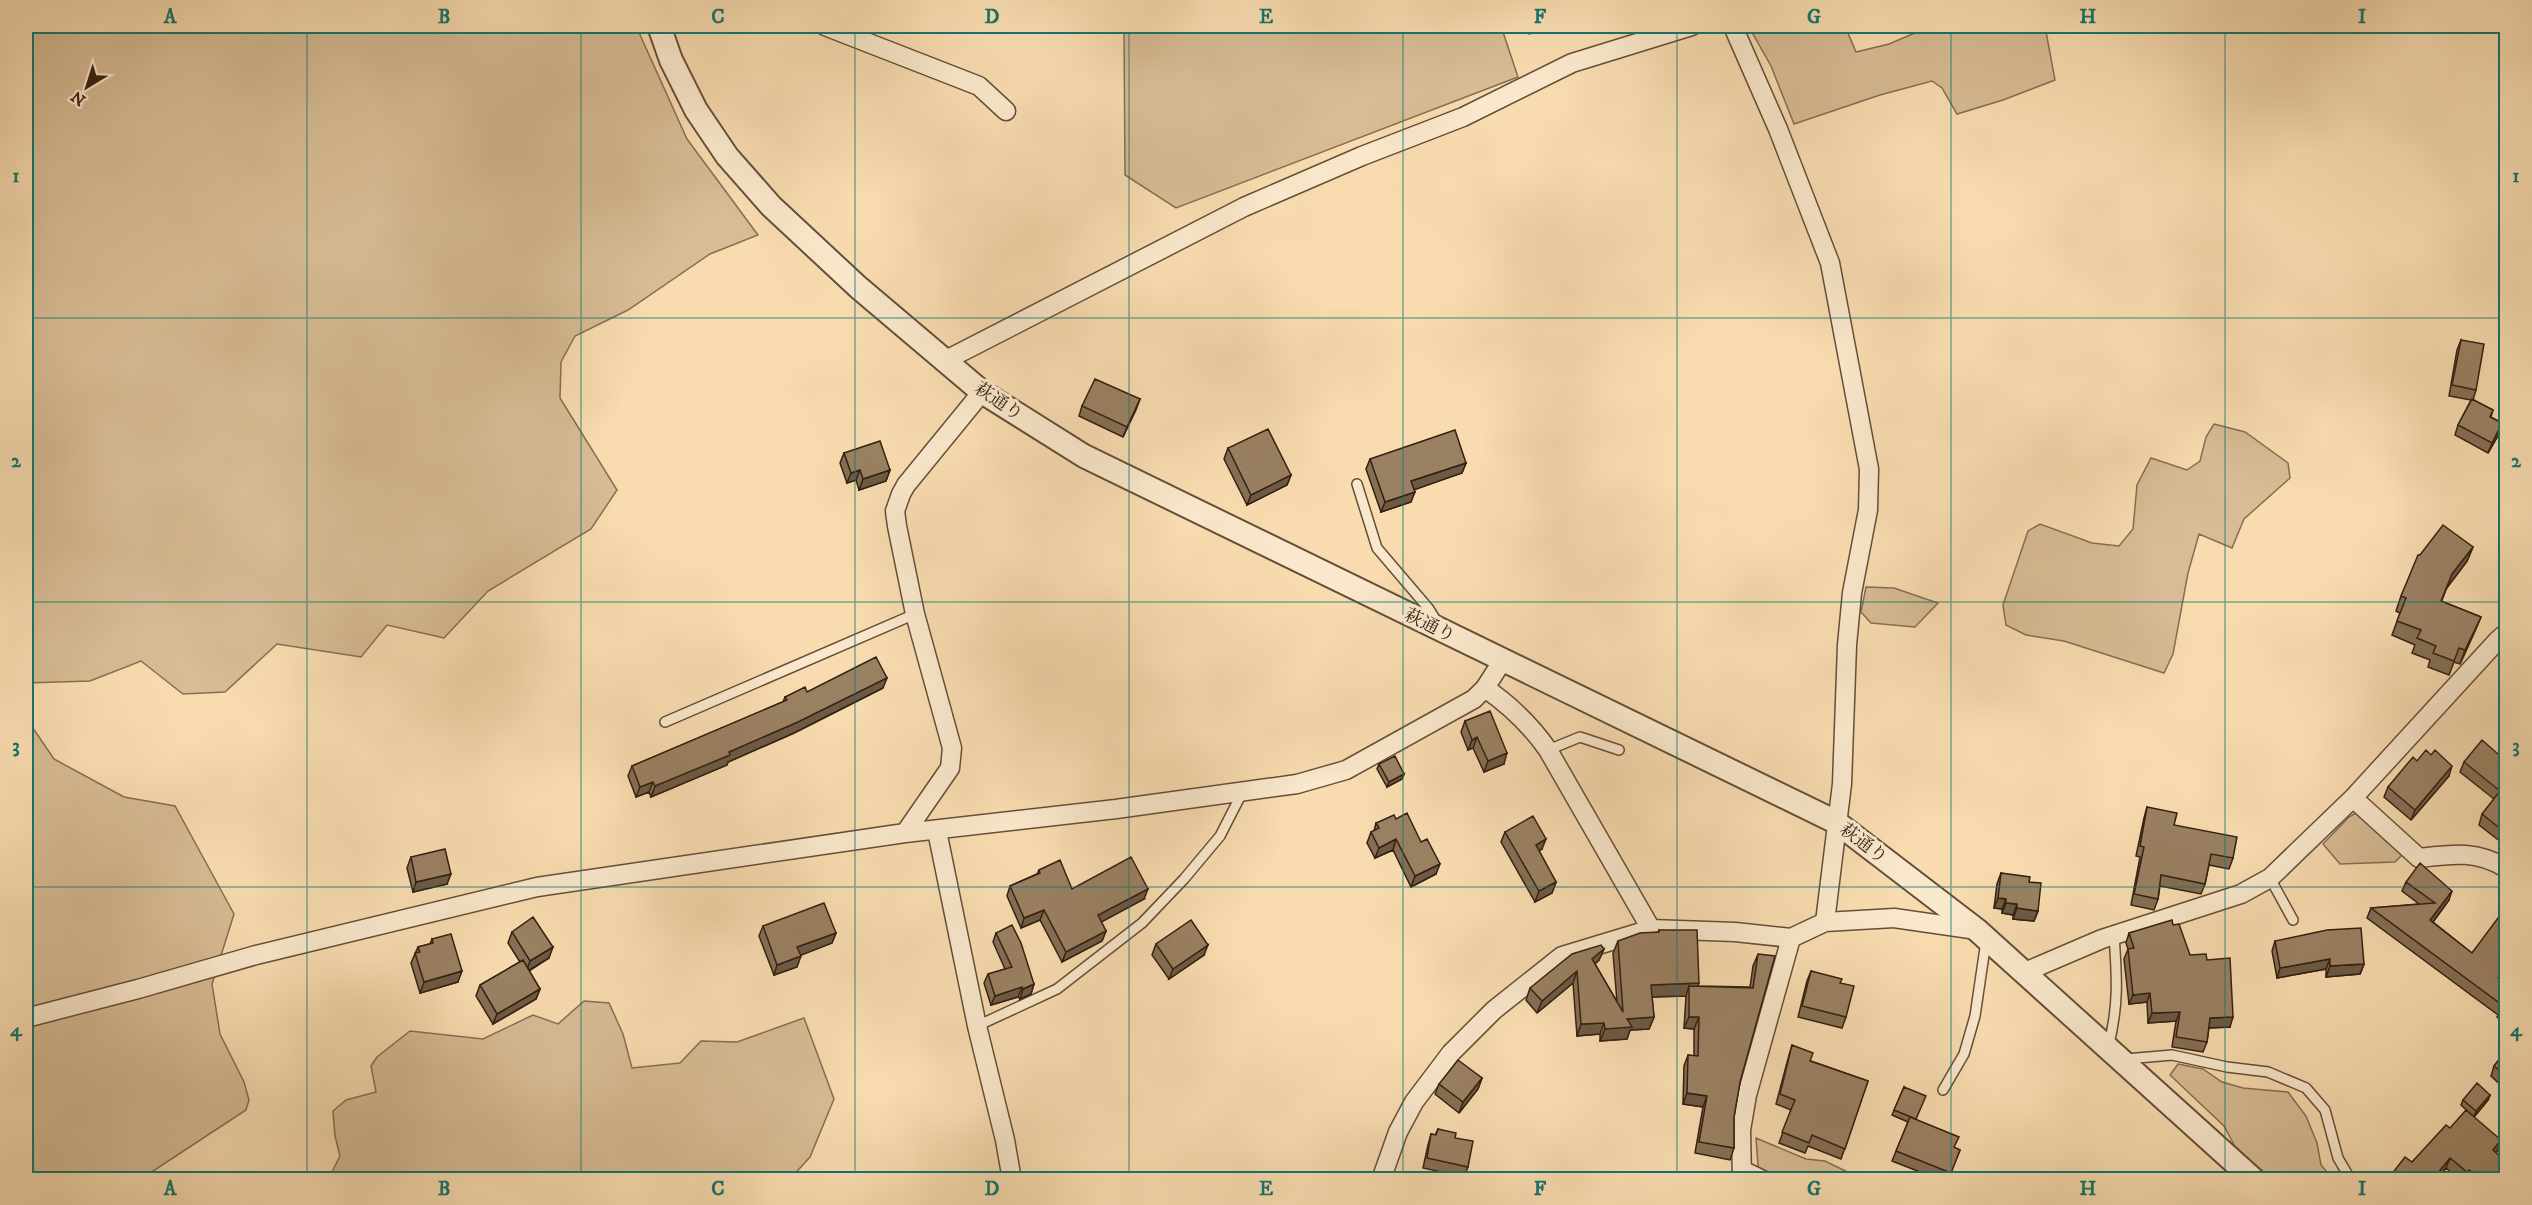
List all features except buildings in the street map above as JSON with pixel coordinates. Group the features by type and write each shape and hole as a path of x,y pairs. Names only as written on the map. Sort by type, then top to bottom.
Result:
{"street":[{"name":"萩通り","path":"659,26 671,60 696,110 727,156 771,206 849,279 982,392 1084,456 1836,822 1982,934 2254,1179"},
{"path":"825,26 979,86 1006,111"},
{"path":"946,360 1244,207 1362,156 1463,117 1572,63 1692,26"},
{"path":"1735,26 1735,31 1778,129 1830,263 1869,469 1868,510 1852,593 1847,645 1842,784 1825,922"},
{"path":"905,833 950,768 952,748 915,614 895,511 906,486 982,392"},
{"path":"2025,972 2114,935 2241,894 2270,878 2353,798 2506,633"},
{"path":"26,1018 256,955 537,886 905,833 937,831 1297,784 1346,770 1474,699 1485,688 1503,660"},
{"path":"1485,688 1514,709 1548,750 1651,929"},
{"path":"2353,798 2419,858 2452,854 2489,857 2506,868"},
{"path":"937,831 977,1026 1005,1140 1012,1179"},
{"path":"1381,1179 1398,1132 1414,1102 1451,1053 1494,1010 1562,956 1651,929 1736,932 1791,938 1825,922 1894,918 1982,934"},
{"path":"1742,1172 1741,1130 1747,1095 1791,938"}],"lane":[{"path":"1358,484 1377,548 1429,609 1441,630"},
{"path":"665,722 915,614"},
{"path":"1548,750 1580,737 1618,750"},
{"path":"977,1026 1057,989 1143,923 1220,836 1243,791"},
{"path":"2270,878 2293,920"},
{"path":"1943,1090 1964,1054 1975,1016 1982,934"},
{"path":"2114,935 2117,984 2114,1053 2172,1055 2227,1067 2268,1072 2306,1088 2325,1110 2338,1158 2351,1179"},
{"path":"1742,1172 1773,1179"}],"shaded area":[{"path":"26,26 636,26 687,139 758,235 710,254 628,310 575,336 561,362 560,398 617,490 591,529 488,591 444,638 387,625 361,657 277,644 225,692 183,694 141,661 90,681 26,683"},
{"path":"1124,26 1501,26 1518,77 1176,208 1125,175"},
{"path":"1526,26 1559,26 1529,34"},
{"path":"1752,26 1845,26 1856,52 1889,44 1931,26 2045,26 2055,80 2003,100 1957,114 1942,88 1932,81 1880,95 1794,124 1771,66 1753,34"},
{"path":"2214,424 2245,432 2288,463 2290,478 2244,519 2232,548 2199,534 2188,573 2173,654 2164,673 2064,641 2026,635 2006,625 2003,605 2028,531 2040,524 2092,543 2119,546 2133,529 2137,485 2151,458 2187,470 2200,461 2206,437"},
{"path":"1866,587 1894,588 1938,603 1915,627 1871,623 1861,612"},
{"path":"26,718 54,759 124,797 175,806 234,914 212,984 220,1034 244,1082 249,1100 246,1110 141,1179 26,1179"},
{"path":"2358,812 2402,855 2395,862 2340,864 2323,844 2349,817"},
{"path":"584,1001 609,1003 623,1034 632,1068 680,1063 701,1041 737,1042 804,1018 834,1099 810,1157 789,1180 322,1179 331,1174 340,1156 335,1136 333,1111 346,1100 376,1092 371,1066 377,1057 410,1031 483,1039 533,1015 558,1024"},
{"path":"2178,1064 2203,1069 2222,1082 2243,1088 2288,1092 2306,1116 2317,1143 2321,1165 2333,1179 2234,1179 2239,1154 2224,1126 2170,1075"},
{"path":"1756,1138 1806,1159 1825,1161 1862,1179 1759,1179"}]}
